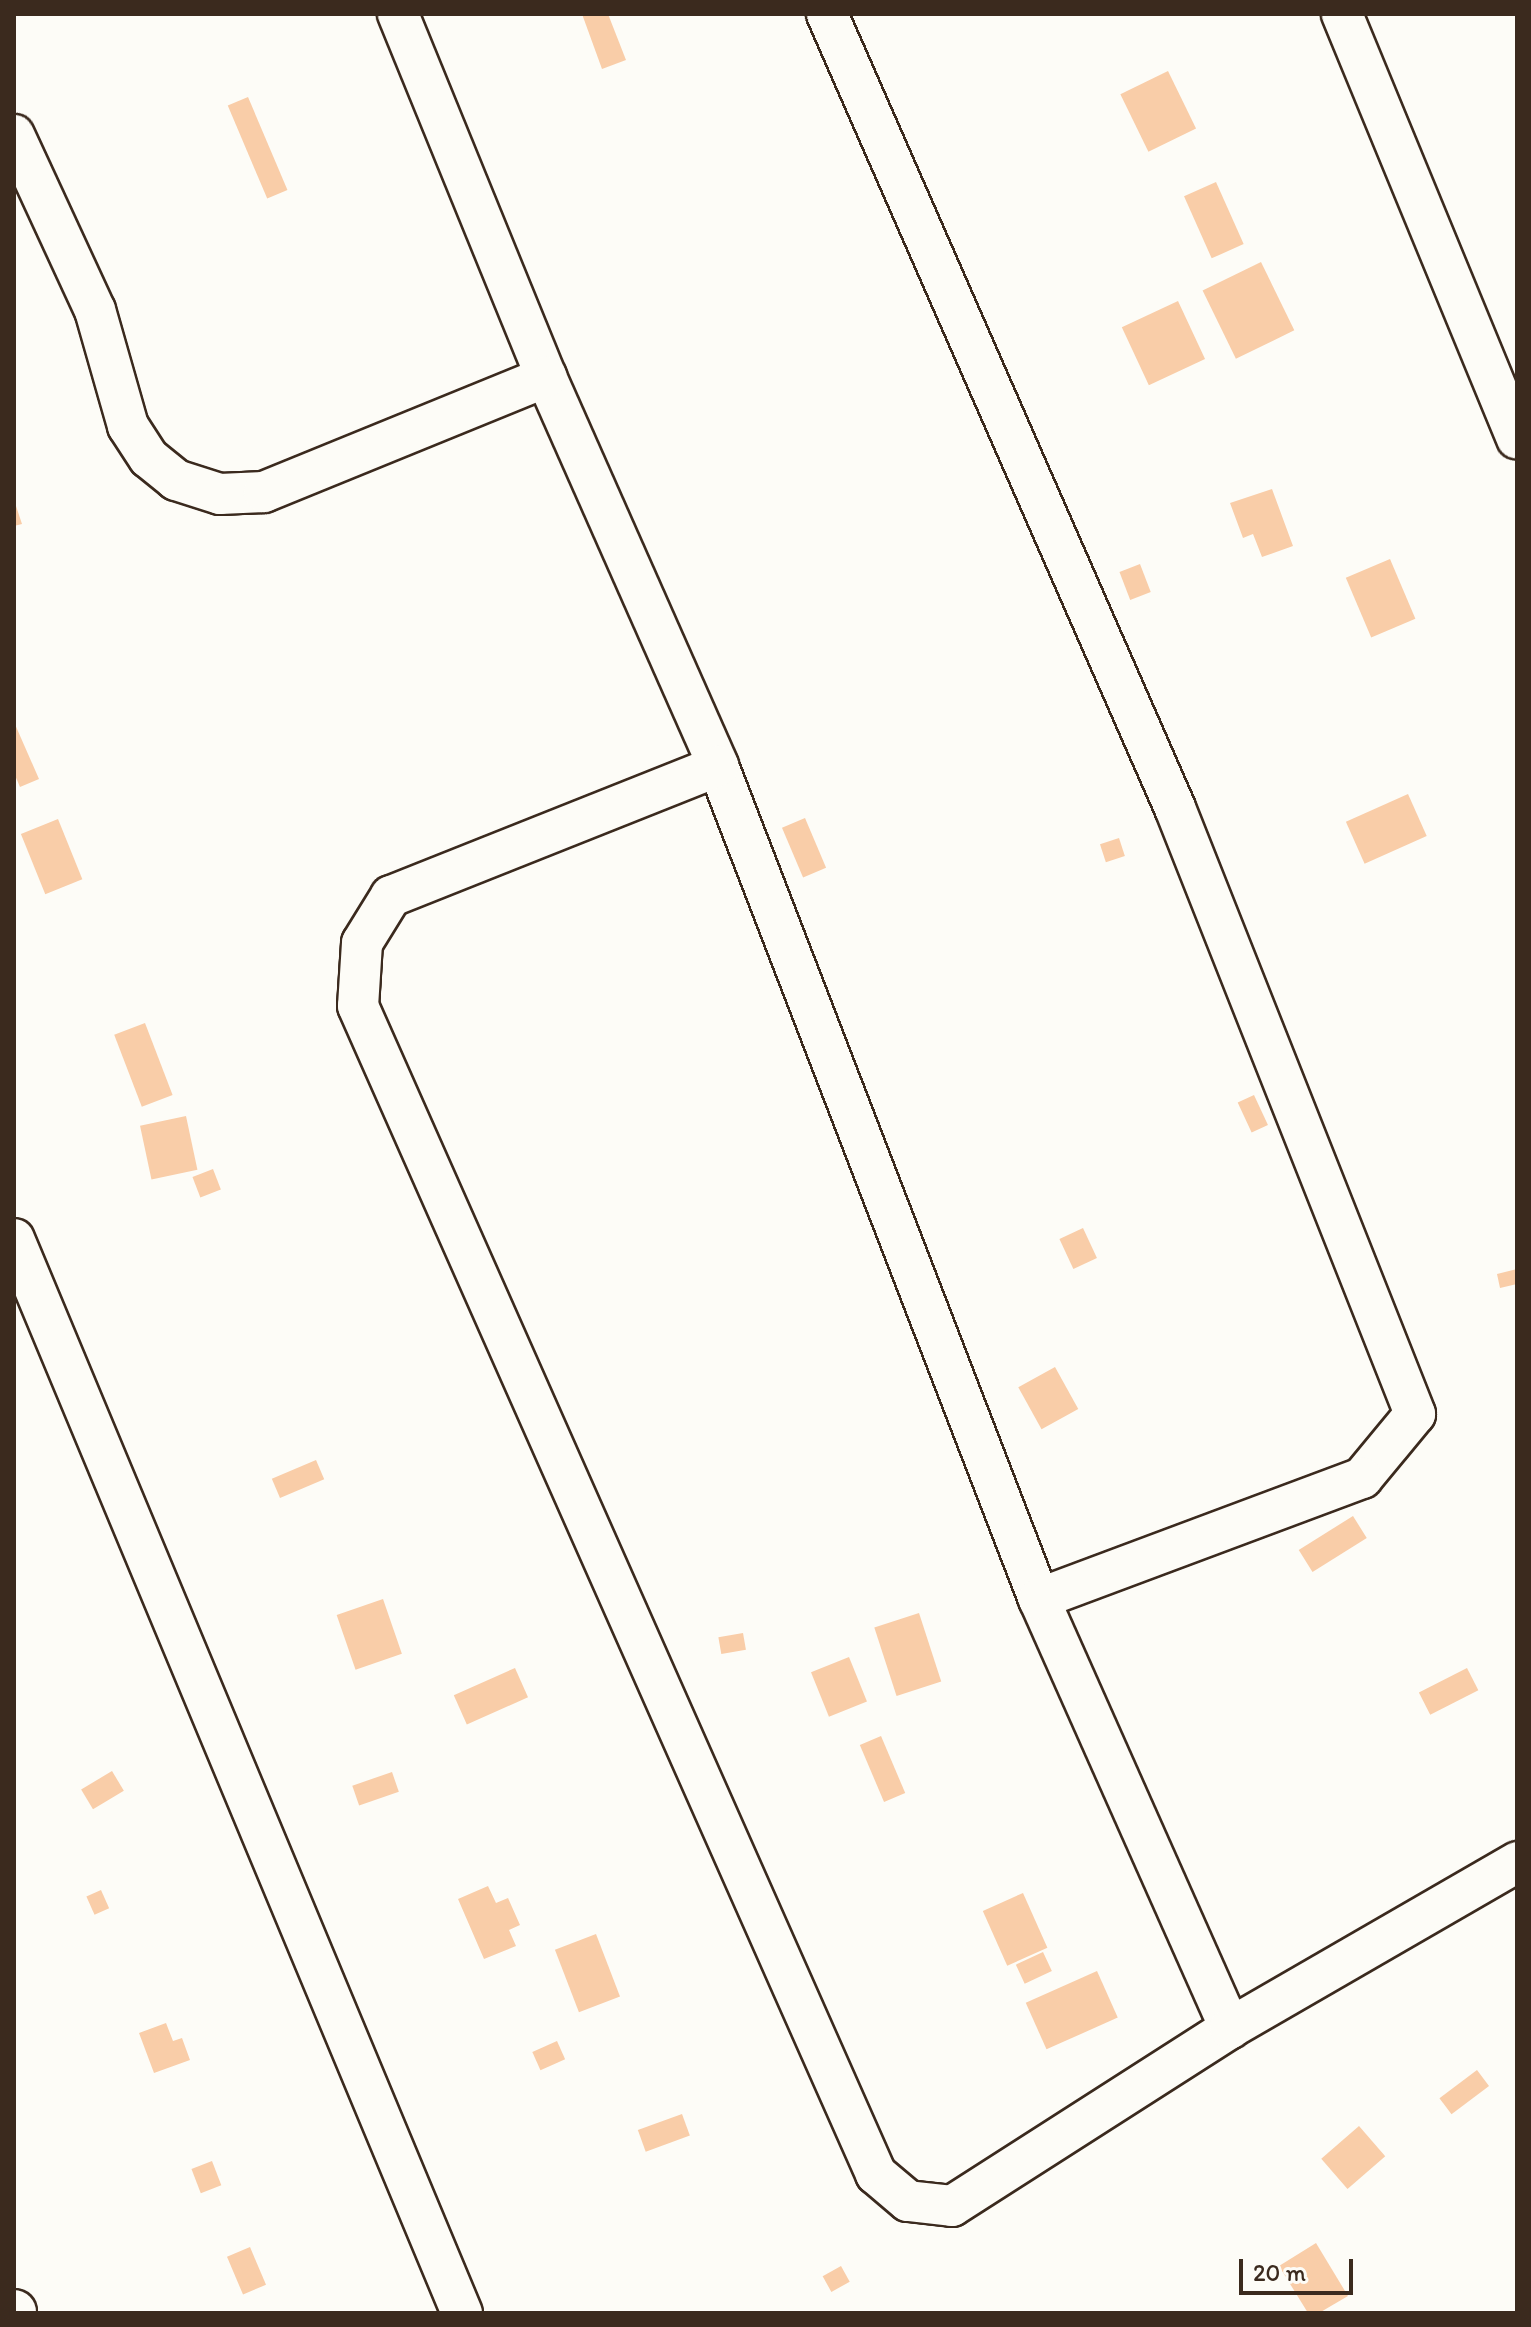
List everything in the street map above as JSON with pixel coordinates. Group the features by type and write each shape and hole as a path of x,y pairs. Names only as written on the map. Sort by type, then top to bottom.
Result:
{"street":[{"path":"827,14 1175,808 1415,1414 1362,1478 1039,1599"},
{"path":"1342,14 1517,438"},
{"path":"406,16 546,377 718,766 1039,1599 1230,2028"},
{"path":"14,135 95,310 128,426 149,458 176,480 220,494 264,492 546,377"},
{"path":"718,766 391,896 362,943 358,1006 876,2174 908,2201 952,2206 1230,2028 1517,1862"},
{"path":"14,1239 462,2313"}],"building":[{"path":"582,14 608,14 626,60 602,69"},
{"path":"1168,71 1196,129 1148,152 1120,94"},
{"path":"248,97 287,190 267,199 228,106"},
{"path":"1216,182 1244,244 1212,258 1184,196"},
{"path":"1261,262 1294,330 1236,359 1203,290"},
{"path":"1178,301 1205,359 1149,385 1122,327"},
{"path":"1272,489 1293,546 1262,557 1253,534 1243,538 1230,503"},
{"path":"14,500 22,524 14,526"},
{"path":"1390,559 1415,619 1371,638 1346,578"},
{"path":"1140,564 1151,592 1130,600 1119,572"},
{"path":"14,722 39,779 20,787 14,773"},
{"path":"1408,794 1427,836 1365,864 1346,822"},
{"path":"805,818 826,868 803,877 782,828"},
{"path":"58,819 82,879 45,894 21,834"},
{"path":"1119,838 1125,856 1106,862 1100,844"},
{"path":"145,1023 173,1095 142,1107 114,1035"},
{"path":"1254,1095 1268,1125 1252,1133 1238,1103"},
{"path":"186,1116 197,1170 151,1180 140,1126"},
{"path":"213,1169 221,1190 200,1197 192,1177"},
{"path":"1083,1228 1097,1258 1073,1269 1059,1239"},
{"path":"1517,1269 1517,1284 1500,1288 1497,1274"},
{"path":"1055,1367 1078,1409 1042,1429 1018,1387"},
{"path":"316,1460 324,1479 280,1498 272,1479"},
{"path":"1353,1516 1367,1538 1313,1572 1299,1550"},
{"path":"383,1599 402,1654 356,1670 337,1615"},
{"path":"919,1613 941,1681 897,1696 874,1628"},
{"path":"743,1633 746,1650 721,1654 718,1637"},
{"path":"849,1657 867,1702 829,1717 811,1672"},
{"path":"515,1668 528,1697 467,1724 454,1695"},
{"path":"1467,1668 1478,1690 1430,1715 1419,1693"},
{"path":"881,1736 905,1793 884,1802 860,1745"},
{"path":"112,1771 124,1791 93,1809 81,1790"},
{"path":"392,1772 399,1792 359,1806 352,1786"},
{"path":"488,1886 496,1903 508,1898 520,1925 509,1930 516,1946 484,1959 458,1899"},
{"path":"101,1890 109,1908 95,1915 86,1897"},
{"path":"1023,1893 1047,1948 1007,1966 983,1911"},
{"path":"596,1934 620,1997 579,2012 555,1950"},
{"path":"1043,1952 1052,1971 1025,1984 1016,1965"},
{"path":"1097,1971 1118,2018 1046,2049 1026,2003"},
{"path":"166,2023 173,2041 182,2038 190,2060 154,2073 139,2033"},
{"path":"557,2041 565,2059 540,2070 532,2052"},
{"path":"1477,2070 1489,2086 1452,2114 1439,2098"},
{"path":"682,2114 690,2136 646,2152 638,2130"},
{"path":"1359,2126 1385,2156 1348,2189 1321,2159"},
{"path":"212,2161 221,2185 201,2193 191,2169"},
{"path":"1316,2243 1348,2296 1319,2313 1308,2313 1279,2266"},
{"path":"250,2247 266,2285 243,2295 227,2257"},
{"path":"841,2266 850,2282 831,2292 823,2276"}]}
